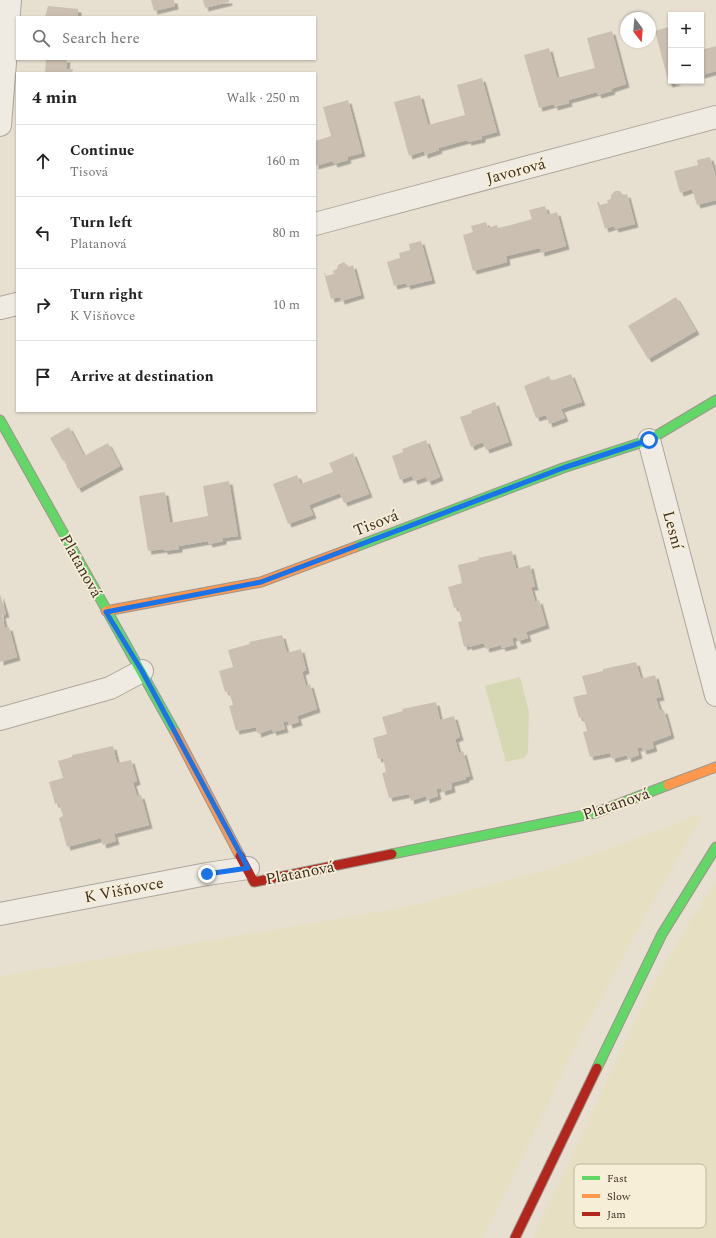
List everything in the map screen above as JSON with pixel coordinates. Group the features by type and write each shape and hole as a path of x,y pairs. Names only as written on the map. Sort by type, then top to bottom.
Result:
{"street":[{"path":"0,125 10,0"},
{"name":"Javorová","path":"316,224 716,117"},
{"path":"0,308 16,304"},
{"path":"649,440 716,400"},
{"name":"Platanová","path":"0,420 106,612 142,671 248,868 254,882 595,813 716,767"},
{"name":"Tisová","path":"106,612 261,582 563,468 649,440"},
{"name":"Lesní","path":"649,440 716,695"},
{"path":"0,719 110,688 142,671"},
{"path":"515,1238 662,934 716,847"},
{"name":"K Višňovce","path":"0,914 207,874 248,868"}],"shaded area":[{"path":"697,814 702,817 652,904 582,1034 483,1238 0,1238 0,976 407,907 556,867 661,830"},
{"path":"716,880 716,1238 533,1238 648,994 678,941"}],"green space":[{"path":"520,677 529,712 528,753 524,758 506,762 485,686"}],"building":[{"path":"151,0 174,0 175,6 154,11"},
{"path":"203,0 229,0 229,2 205,8"},
{"path":"48,6 78,9 78,16 45,16"},
{"path":"668,27 668,80 656,35 656,31"},
{"path":"612,31 626,84 611,89 612,91 598,95 597,92 568,100 569,103 554,107 554,104 539,108 524,55 549,48 557,78 595,68 587,38"},
{"path":"716,46 716,71 704,74 704,49"},
{"path":"45,60 67,60 66,69 73,69 72,72 45,72"},
{"path":"482,78 497,132 482,136 482,139 468,142 467,140 438,148 439,150 424,155 424,151 409,156 394,102 420,95 428,125 465,115 457,85"},
{"path":"348,100 362,153 347,157 348,160 334,164 333,161 316,166 316,141 331,136 323,107"},
{"path":"710,157 716,178 716,200 697,205 692,189 680,193 674,171 698,165 697,160"},
{"path":"615,191 620,191 623,195 627,194 635,224 615,229 614,226 605,229 597,202 599,202 600,205 608,203 607,200 611,199 611,195"},
{"path":"545,206 548,215 557,212 566,246 541,253 540,248 506,256 507,262 473,271 463,235 473,232 471,226 486,222 488,228 497,225 498,228 511,225 532,219 529,210"},
{"path":"421,241 432,280 407,286 406,283 394,286 387,262 400,258 399,253 410,250 409,244"},
{"path":"344,262 349,267 353,265 361,295 341,301 340,297 331,299 324,273 326,276 334,274 333,271 337,269 338,265"},
{"path":"676,297 696,331 648,359 628,326"},
{"path":"571,374 582,402 561,409 565,418 549,424 546,415 536,418 524,386 549,376 551,381"},
{"path":"495,402 509,442 486,450 483,442 471,447 460,417"},
{"path":"69,427 84,456 108,443 120,466 78,489 66,466 65,460 63,461 50,438"},
{"path":"426,440 440,477 428,482 426,477 414,481 412,476 400,480 392,456 403,452 402,449"},
{"path":"353,453 369,494 344,503 340,493 309,505 313,515 288,524 273,484 297,475 301,484 333,472 329,463"},
{"path":"229,481 238,536 223,538 223,541 209,544 208,541 179,546 179,549 148,551 139,496 165,492 170,523 208,516 203,486"},
{"path":"512,551 516,569 530,565 535,587 531,587 535,602 539,600 546,625 526,632 528,638 518,641 516,637 512,638 514,645 502,648 501,645 486,649 484,643 464,647 458,622 462,621 458,607 454,608 448,587 462,583 458,565 479,560 478,558"},
{"path":"0,594 6,614 2,615 5,628 9,627 17,657 0,662"},
{"path":"282,635 287,653 301,649 306,670 302,672 306,686 310,684 317,709 297,716 299,722 289,725 288,721 283,722 285,729 273,732 272,729 258,734 256,727 236,731 229,706 233,705 229,691 225,692 219,671 233,667 228,650 250,644 249,642"},
{"path":"636,662 641,679 655,675 661,697 656,698 660,711 664,710 671,735 652,742 654,748 643,751 642,747 637,748 639,755 628,759 627,755 612,759 610,753 590,757 583,732 587,731 583,717 579,718 573,697 587,694 582,676 603,671 603,669"},
{"path":"436,702 440,720 454,716 460,737 455,739 459,753 463,751 470,776 466,777 466,779 451,783 452,789 442,792 441,788 436,789 438,796 426,800 426,796 411,801 409,794 389,798 382,773 386,772 383,758 378,759 373,738 387,734 382,717 403,711 402,709"},
{"path":"113,746 117,763 131,760 137,781 133,783 137,796 141,795 149,825 114,834 116,841 103,845 101,838 67,847 59,818 63,816 59,803 55,804 49,782 63,778 58,761 72,757 72,755"}],"traffic: fast":[{"path":"355,547 563,468 649,440 716,400"},
{"path":"0,420 175,732"},
{"path":"392,854 595,813 668,785"},
{"path":"597,1068 662,934 716,847"}],"traffic: slow":[{"path":"106,611 261,582 355,547"},
{"path":"175,732 240,856"},
{"path":"668,785 716,767"}],"traffic: jam":[{"path":"240,856 254,882 392,854"},
{"path":"515,1238 597,1068"}],"route":[{"path":"207,874 248,868 142,671 106,612 261,582 352,549 563,468 649,440"}]}
